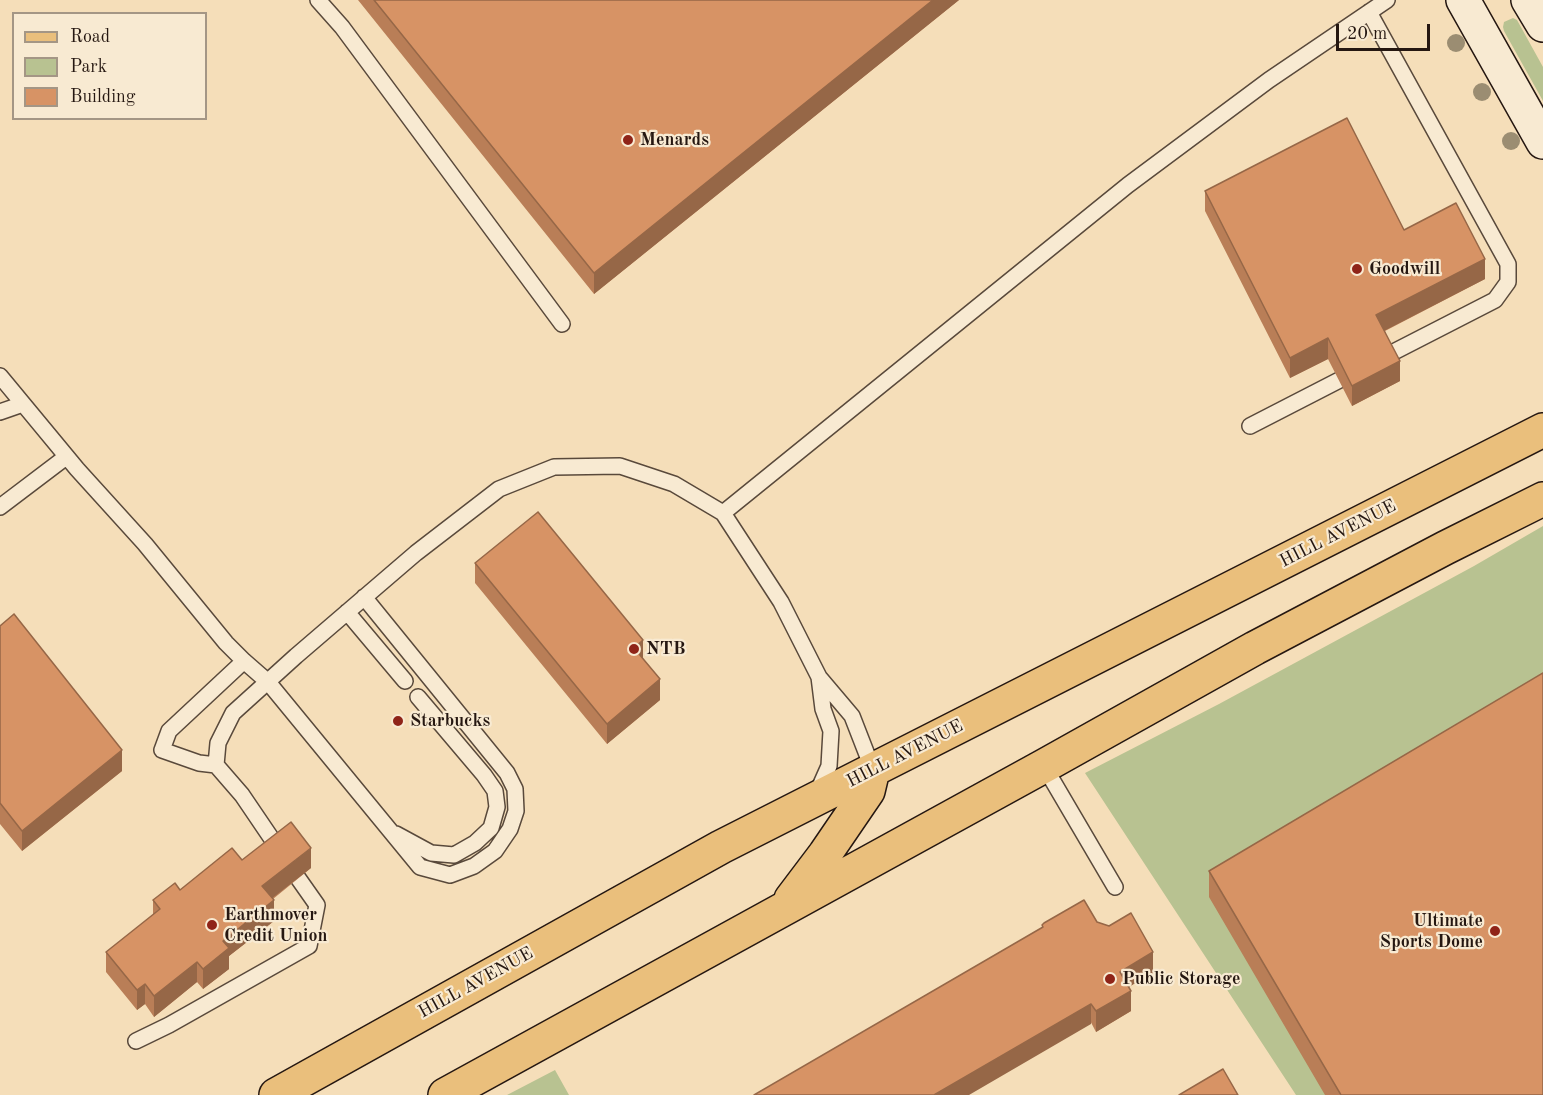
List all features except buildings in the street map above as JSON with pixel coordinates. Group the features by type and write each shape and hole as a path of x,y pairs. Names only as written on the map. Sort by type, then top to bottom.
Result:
{"main road":[{"name":"HILL AVENUE","path":"276,1095 721,847 1543,430"},
{"path":"445,1095 1265,643 1444,548 1543,499"},
{"path":"782,910 825,854 868,791 873,770"}],"street":[{"path":"1463,0 1543,142"},
{"path":"1528,0 1543,25"}],"lane":[{"path":"318,0 342,27 562,324"},
{"path":"723,513 1128,185 1269,80 1387,0"},
{"path":"1250,426 1495,300 1508,282 1508,264 1369,12"},
{"path":"0,376 66,456 145,544 226,643 268,682 420,867 450,875 474,866 495,851 510,829 516,811 514,789 507,773 364,597"},
{"path":"0,412 23,404"},
{"path":"0,507 66,456"},
{"path":"216,765 218,743 232,713 416,553 499,489 554,467 620,466 674,484 723,513 781,602 819,677 852,716 873,770"},
{"path":"347,612 405,681"},
{"path":"244,661 169,731 162,750 199,763 216,765 242,795 280,851"},
{"path":"814,801 829,766 831,731 823,710 819,677"},
{"path":"388,830 431,853 454,855 475,843 491,828 497,807 495,791 418,697"},
{"path":"1044,766 1115,887"},
{"path":"136,1041 169,1025 309,946 317,905 298,878"}],"green space":[{"path":"1513,18 1517,20 1543,67 1543,101 1504,31 1504,22"},
{"path":"1543,526 1543,1095 1296,1095 1085,773 1219,704 1474,566"},
{"path":"555,1070 569,1095 507,1095"}],"place":[{"name":"Menards","path":"628,140"},
{"name":"Goodwill","path":"1357,269"},
{"name":"NTB","path":"634,649"},
{"name":"Starbucks","path":"398,721"},
{"name":"Earthmover Credit Union","path":"212,925"},
{"name":"Ultimate Sports Dome","path":"1495,931"},
{"name":"Public Storage","path":"1110,979"}]}
